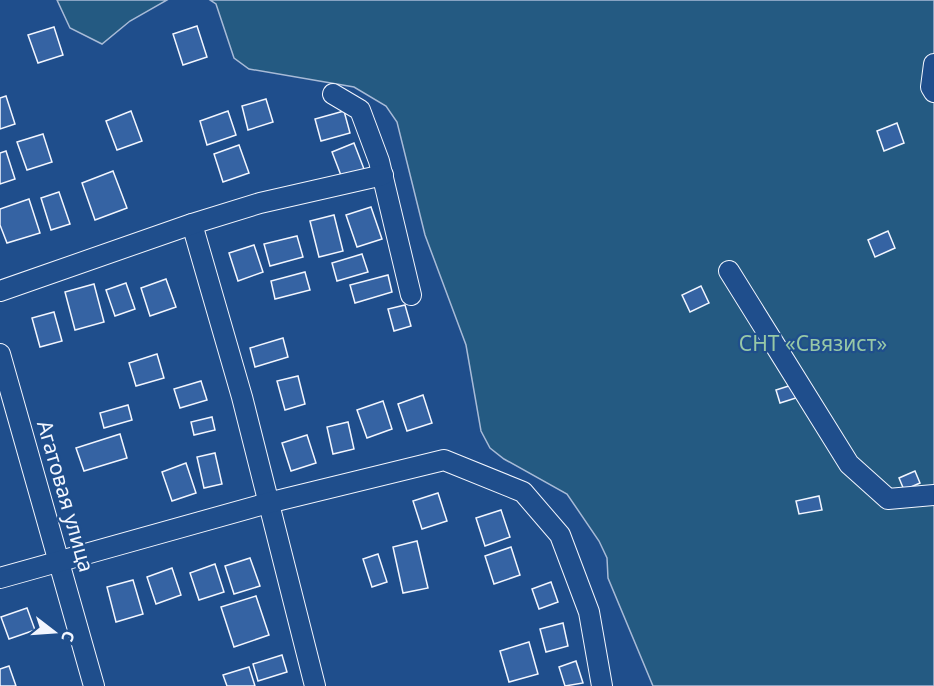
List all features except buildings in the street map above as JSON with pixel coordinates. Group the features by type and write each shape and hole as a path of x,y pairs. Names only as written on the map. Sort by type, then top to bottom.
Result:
{"street":[{"path":"934,64 931,87 934,92"},
{"path":"333,94 360,110 383,175 411,295"},
{"path":"0,291 192,224 260,203 383,175"},
{"path":"192,224 242,396 315,686"},
{"path":"729,271 849,464 888,499 934,495"},
{"name":"Агатовая улица","path":"0,354 61,562 94,686"},
{"path":"0,578 268,502 444,460 523,492 560,535 589,612 603,686"}],"green space":[{"path":"57,0 167,0 130,21 102,44 70,28"},
{"name":"СНТ «Связист»","path":"210,0 934,0 934,686 653,686 608,578 607,558 599,541 567,494 504,459 490,448 481,431 466,345 425,235 397,122 386,106 354,87 249,69 234,58 216,4"}]}
